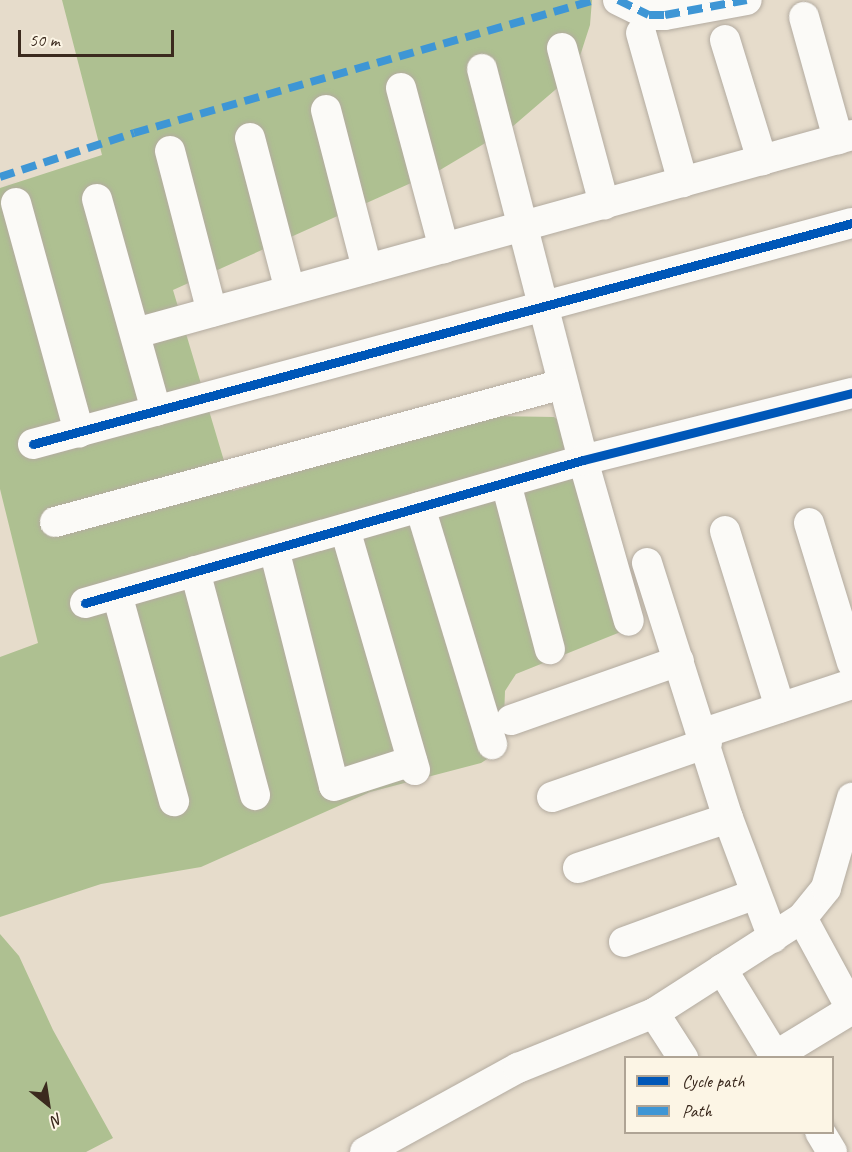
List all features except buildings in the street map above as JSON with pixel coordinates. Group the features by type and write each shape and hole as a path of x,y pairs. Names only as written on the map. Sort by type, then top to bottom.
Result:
{"street":[{"path":"618,0 649,15 747,0"},
{"path":"136,333 845,137 804,17"},
{"path":"641,33 683,182"},
{"path":"725,39 762,160"},
{"path":"562,48 604,204"},
{"path":"482,69 583,460 629,621"},
{"path":"401,88 444,248"},
{"path":"326,110 367,269"},
{"path":"250,138 290,290"},
{"path":"170,151 212,312"},
{"path":"97,199 156,411"},
{"path":"16,203 79,432"},
{"path":"33,444 852,224"},
{"path":"55,522 563,384"},
{"path":"85,603 583,460 852,393"},
{"path":"506,483 550,649"},
{"path":"420,507 492,744"},
{"path":"809,523 852,663"},
{"path":"273,549 334,786 414,766 345,529"},
{"path":"725,531 780,708"},
{"path":"647,563 705,738 728,818 773,938"},
{"path":"195,571 255,795"},
{"path":"117,594 174,801"},
{"path":"511,720 679,661"},
{"path":"552,797 780,708 852,684"},
{"path":"365,1152 518,1068 654,1013 802,918 826,888 852,798"},
{"path":"578,868 728,818"},
{"path":"624,942 756,894"},
{"path":"777,1056 852,1009 802,918"},
{"path":"722,969 774,1056"},
{"path":"654,1013 682,1056"},
{"path":"821,1134 832,1152"}],"green space":[{"path":"62,0 592,0 590,25 578,62 569,78 512,127 440,170 173,290 233,491 451,423 494,416 554,417 590,442 628,629 516,674 505,691 503,749 481,763 370,792 201,867 101,884 0,917 0,657 38,643 0,489 0,188 102,155"},
{"path":"0,934 19,956 53,1030 113,1138 86,1152 0,1152"}],"marked path":[{"path":"0,177 134,133 595,0"},
{"path":"618,0 649,15 665,15 747,0"}],"cycle path":[{"path":"33,444 852,223"},
{"path":"85,603 583,460 852,393"}]}
